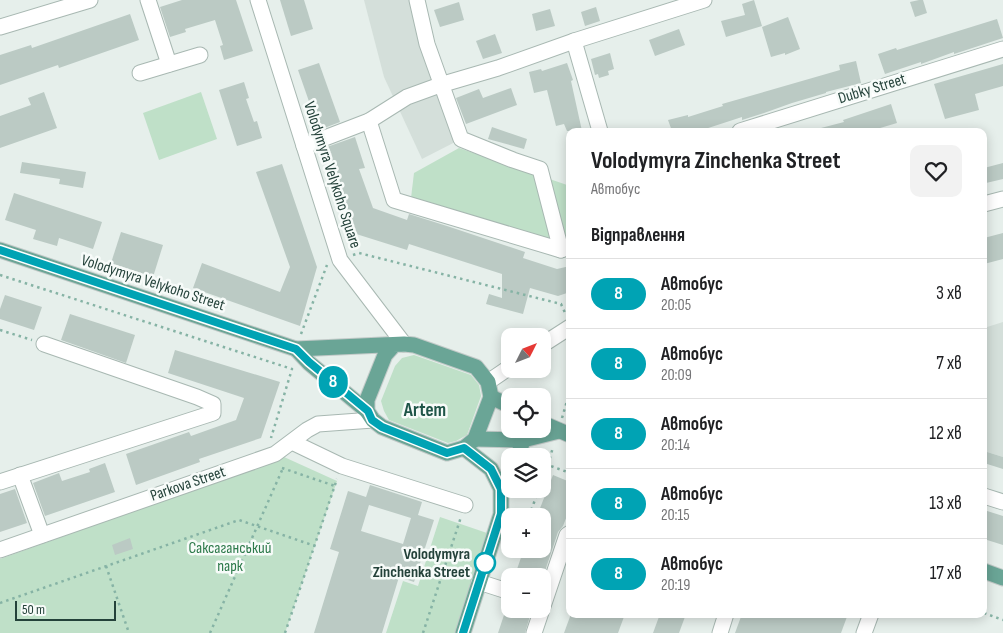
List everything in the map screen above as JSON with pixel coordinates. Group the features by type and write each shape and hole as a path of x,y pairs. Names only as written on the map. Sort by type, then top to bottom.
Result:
{"main road":[{"name":"Volodymyra Velykoho Street","path":"0,250 296,349"},
{"path":"370,415 367,400 385,355 399,344"},
{"path":"296,349 414,344 476,367 490,390 501,399"},
{"path":"296,349 382,427 447,453 470,444 523,440 564,433"},
{"path":"470,444 490,390"},
{"path":"551,427 564,433"},
{"path":"520,448 523,440"},
{"path":"470,444 491,469 501,489 501,508"},
{"path":"463,633 501,514"},
{"path":"987,572 1003,578"}],"street":[{"path":"0,27 90,0"},
{"path":"148,0 169,64"},
{"name":"Volodymyra Velykoho Square","path":"258,0 340,260 399,344"},
{"path":"417,0 427,44 440,85 461,139 540,169 565,248"},
{"path":"304,146 369,121 407,97 704,0"},
{"path":"574,41 599,128"},
{"name":"Dubky Street","path":"750,128 1003,49"},
{"path":"140,73 200,54"},
{"path":"369,121 394,200 565,248"},
{"path":"987,203 1003,199"},
{"path":"551,338 566,324"},
{"path":"0,482 213,413 213,404 197,397 44,344"},
{"path":"490,390 501,377"},
{"name":"Parkova Street","path":"0,550 275,454 318,424 370,415"},
{"path":"292,442 342,466 465,505"},
{"path":"20,475 42,535"},
{"path":"987,497 1003,502"},
{"path":"551,581 566,538"},
{"path":"479,582 501,589"},
{"path":"534,633 539,618"},
{"path":"720,633 725,618"},
{"path":"864,633 870,618"}],"path":[{"path":"335,486 282,468 270,444 292,370 296,349 327,265 359,253 552,301 561,304 566,317"},
{"path":"0,275 292,370"},
{"path":"0,330 44,344"},
{"path":"285,633 342,466"},
{"path":"551,466 566,472"},
{"path":"210,633 282,468"},
{"path":"423,633 465,505"},
{"path":"0,603 239,520 315,546"},
{"path":"106,566 129,633"},
{"path":"987,614 1003,620"}],"shaded area":[{"path":"364,0 417,0 461,139 422,159 384,77"},
{"path":"1003,322 1003,457 987,452 987,327"}],"green space":[{"path":"201,92 217,139 159,160 143,113"},
{"path":"459,148 566,185 566,240 557,242 411,198 414,173"},
{"path":"414,355 471,375 479,385 481,396 467,435 448,443 389,420 381,401 395,366 402,358"},
{"name":"Саксаганський парк","path":"284,457 337,481 285,633 0,633 0,559"},
{"path":"440,517 487,533 455,633 386,633 403,581 418,586"}],"building":[{"path":"182,0 236,0 253,51 224,60 220,46 223,45 215,20 185,29 186,32 170,37 160,7"},
{"path":"280,0 304,0 313,29 291,36"},
{"path":"754,0 762,26 726,37 721,21 745,15 742,4"},
{"path":"923,0 927,13 915,17 910,2"},
{"path":"459,2 464,20 440,27 434,10"},
{"path":"596,7 600,21 585,26 581,12"},
{"path":"550,9 555,26 536,31 532,14"},
{"path":"130,14 139,40 59,68 58,65 0,85 0,55 31,45 32,48"},
{"path":"788,17 800,49 785,55 785,53 771,57 762,27"},
{"path":"997,19 1003,38 885,74 878,54 896,48 897,50"},
{"path":"679,29 685,45 655,56 649,40"},
{"path":"495,34 502,53 483,59 476,41"},
{"path":"610,53 614,69 608,71 609,75 599,78 598,74 595,75 591,59"},
{"path":"856,61 861,83 826,92 742,120 742,117 708,128 671,128 668,120 688,115 688,117 723,106 722,104 840,70 839,65"},
{"path":"319,63 340,122 319,130 298,70"},
{"path":"567,63 573,80 571,81 581,128 566,129 564,124 556,126 547,90 534,93 529,72 541,69 542,71"},
{"path":"1003,64 1003,86 975,94 979,110 945,119 934,84"},
{"path":"244,82 249,98 246,99 254,122 257,121 262,138 237,146 219,90"},
{"path":"511,88 517,105 466,124 456,98 479,89 483,98"},
{"path":"44,92 57,128 0,148 0,116 31,105 28,98"},
{"path":"891,104 897,123 880,128 821,128 844,122 843,120"},
{"path":"492,127 527,139 524,149 488,139"},
{"path":"355,137 365,168 359,169 373,208 407,220 409,214 525,252 523,258 557,269 566,267 566,293 558,296 530,288 523,314 486,304 489,294 502,298 502,274 409,244 407,250 353,233 324,148"},
{"path":"22,162 86,172 83,188 59,184 60,179 20,173"},
{"path":"1003,163 1003,179 987,183 987,167"},
{"path":"282,164 317,267 300,326 193,288 202,263 280,292 290,267 256,172"},
{"path":"14,193 102,222 93,249 59,238 57,246 33,239 36,230 5,220"},
{"path":"121,232 163,245 153,277 111,263"},
{"path":"1003,233 1003,259 987,263 987,237"},
{"path":"5,295 42,307 34,330 0,319 0,309"},
{"path":"70,314 135,335 126,363 61,340"},
{"path":"175,350 280,382 261,438 199,459 200,462 136,485 126,454 189,432 191,436 236,420 244,398 168,373"},
{"path":"987,452 1003,457 1003,469 987,464"},
{"path":"105,463 115,492 45,516 33,483 59,473 62,481 90,472 89,469"},
{"path":"553,475 566,480 566,518 558,532 551,553 551,508 540,508 544,498 551,498 551,480"},
{"path":"370,485 422,502 418,515 434,520 414,582 399,577 382,633 314,633 339,552 330,549 348,491 366,497","holes":["369,505 411,518 403,544 361,531"]},
{"path":"15,489 27,523 0,532 0,494"},
{"path":"987,511 1003,516 1003,545 987,540"},
{"path":"130,538 133,549 115,555 112,545"},
{"path":"521,558 549,558 546,568 517,568"},
{"path":"503,618 529,618 525,633 498,633"},
{"path":"570,618 624,618 618,633 564,633"},
{"path":"659,618 685,618 679,633 653,633"},
{"path":"741,618 847,618 841,633 735,633"}],"bus line":[{"name":"8","path":"0,250 296,349 368,411 372,420 382,427 447,453 464,448 491,469 501,489 501,514 463,633"}],"place":[{"name":"Volodymyra Zinchenka Street","path":"485,563"}],"district":[{"name":"Artem","path":"425,410"}]}
